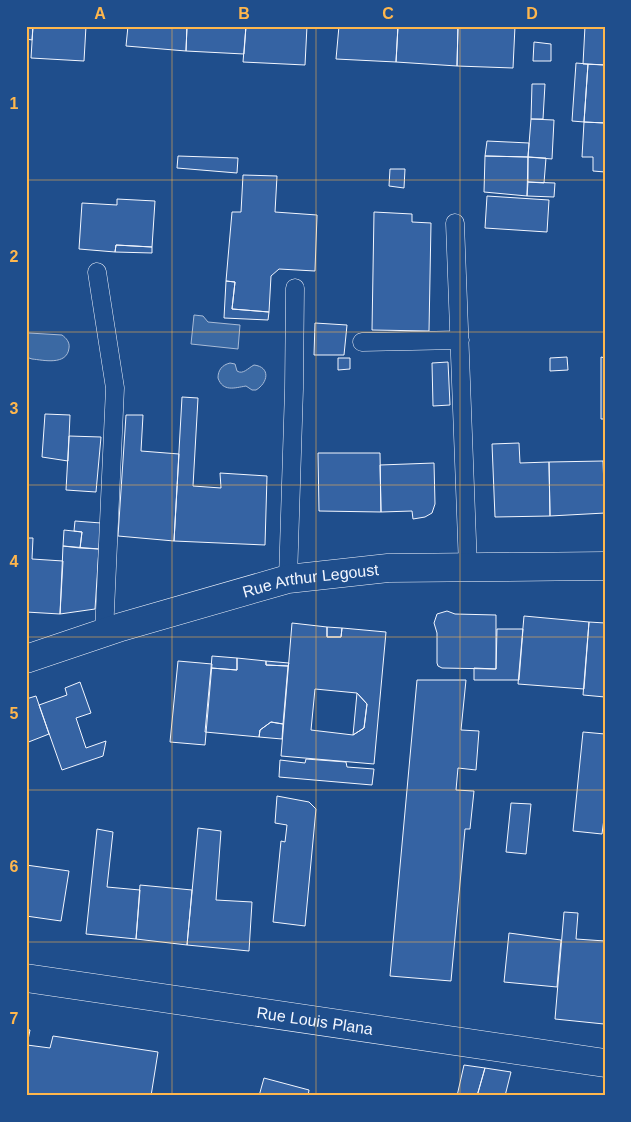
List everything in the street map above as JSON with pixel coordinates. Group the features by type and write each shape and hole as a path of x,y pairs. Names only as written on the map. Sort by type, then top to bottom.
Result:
{"street":[{"name":"Rue Arthur Legoust","path":"26,659 288,579 388,568 605,566"},
{"name":"Rue Louis Plana","path":"26,978 605,1063"}],"lane":[{"path":"456,223 468,567"},
{"path":"97,272 114,388 104,634"},
{"path":"288,579 295,288"},
{"path":"362,342 460,340"}],"water":[{"path":"194,315 203,316 208,322 240,325 238,349 191,344"},
{"path":"29,333 62,335 69,344 67,354 54,361 26,357 26,335"},
{"path":"230,363 235,364 239,372 243,372 254,365 259,366 265,372 265,380 256,390 246,386 237,388 226,387 218,378 220,370"}],"building":[{"path":"26,26 33,26 32,40 26,39"},
{"path":"33,26 86,26 84,61 31,58"},
{"path":"128,26 187,26 186,51 126,46"},
{"path":"187,26 246,26 244,54 186,51"},
{"path":"246,26 307,26 305,65 243,62"},
{"path":"339,26 398,26 396,62 336,59"},
{"path":"398,26 458,26 457,66 396,62"},
{"path":"458,26 515,26 513,68 457,66"},
{"path":"585,26 605,26 605,65 583,64"},
{"path":"534,42 551,44 551,61 533,61"},
{"path":"576,63 588,64 584,122 572,121"},
{"path":"588,64 605,65 605,123 584,122"},
{"path":"532,84 545,84 543,119 531,119"},
{"path":"531,119 554,120 552,159 528,157"},
{"path":"584,122 605,123 605,172 593,171 593,157 582,157"},
{"path":"487,141 529,143 528,157 485,156"},
{"path":"178,156 238,158 237,173 177,168"},
{"path":"485,156 528,157 527,196 484,192"},
{"path":"528,157 546,158 544,183 528,182"},
{"path":"390,169 405,169 404,188 389,186"},
{"path":"243,175 277,176 275,212 317,215 315,271 279,269 271,276 269,312 232,309 235,282 226,281 232,212 241,212"},
{"path":"528,182 555,183 554,197 527,196"},
{"path":"487,196 549,200 547,232 485,228"},
{"path":"117,199 155,201 152,247 116,245 115,252 79,249 82,203 117,205"},
{"path":"374,212 412,214 412,222 431,223 429,331 372,330"},
{"path":"116,245 152,247 152,253 115,252"},
{"path":"226,281 235,282 232,309 269,312 268,320 224,318"},
{"path":"315,323 347,325 344,355 314,355"},
{"path":"567,357 568,370 550,371 550,358"},
{"path":"601,357 605,358 605,419 601,419"},
{"path":"338,358 350,358 350,369 338,370"},
{"path":"448,362 450,405 433,406 432,363"},
{"path":"182,397 198,398 193,486 221,488 220,473 267,476 265,545 174,541"},
{"path":"45,414 70,415 68,461 42,457"},
{"path":"126,415 143,415 141,451 179,454 174,541 118,536"},
{"path":"69,436 101,437 96,492 66,490"},
{"path":"519,443 520,463 549,462 550,516 495,517 492,444"},
{"path":"318,453 380,453 381,512 319,511"},
{"path":"603,461 605,513 550,516 549,462"},
{"path":"434,463 435,504 432,513 425,517 413,519 412,511 381,512 380,465"},
{"path":"75,521 101,523 99,549 80,548 82,532 74,531"},
{"path":"64,530 82,532 80,548 63,546"},
{"path":"26,538 33,538 32,559 63,561 60,614 26,612"},
{"path":"63,546 99,549 95,609 60,614"},
{"path":"447,611 455,614 496,615 496,669 442,668 438,666 437,633 434,623 437,614"},
{"path":"524,616 589,622 584,689 518,684"},
{"path":"589,622 605,623 605,697 583,695"},
{"path":"292,623 327,627 327,637 341,637 342,628 386,632 374,764 281,756","holes":["315,689 357,693 367,704 364,728 353,735 311,730"]},
{"path":"327,627 342,628 341,637 327,637"},
{"path":"497,629 523,629 519,680 474,680 474,668 496,669"},
{"path":"212,656 237,658 237,670 211,668"},
{"path":"237,658 266,661 266,665 288,666 283,724 271,722 260,730 259,737 205,732 211,668 237,670"},
{"path":"178,661 212,664 205,745 170,742"},
{"path":"266,661 289,663 288,666 266,665"},
{"path":"417,680 466,680 461,730 479,731 476,770 458,768 456,790 474,791 470,829 465,829 451,981 390,976"},
{"path":"80,682 91,713 76,718 86,748 106,741 103,756 62,770 39,705 67,695 65,688"},
{"path":"357,693 367,704 364,728 353,735"},
{"path":"36,696 49,734 26,743 26,699"},
{"path":"271,722 283,724 282,739 259,737 260,730"},
{"path":"583,732 605,734 605,811 602,834 573,831"},
{"path":"306,759 346,762 347,767 374,769 372,785 279,777 280,760 305,763"},
{"path":"277,796 309,802 316,809 305,926 273,922 281,841 285,842 287,825 275,823"},
{"path":"511,803 531,804 526,854 506,852"},
{"path":"198,828 221,831 216,900 252,902 249,951 187,945"},
{"path":"97,829 113,832 107,887 140,890 136,939 86,934"},
{"path":"26,865 69,871 61,921 26,916"},
{"path":"140,885 192,890 187,945 136,939"},
{"path":"564,912 578,913 576,939 605,941 604,1024 555,1019"},
{"path":"509,933 561,940 557,987 504,982"},
{"path":"26,1029 30,1030 27,1045 50,1048 53,1036 158,1052 151,1096 26,1096"},
{"path":"464,1065 485,1068 477,1096 457,1096"},
{"path":"485,1068 511,1072 505,1096 477,1096"},
{"path":"264,1078 309,1090 308,1096 259,1096"}]}
